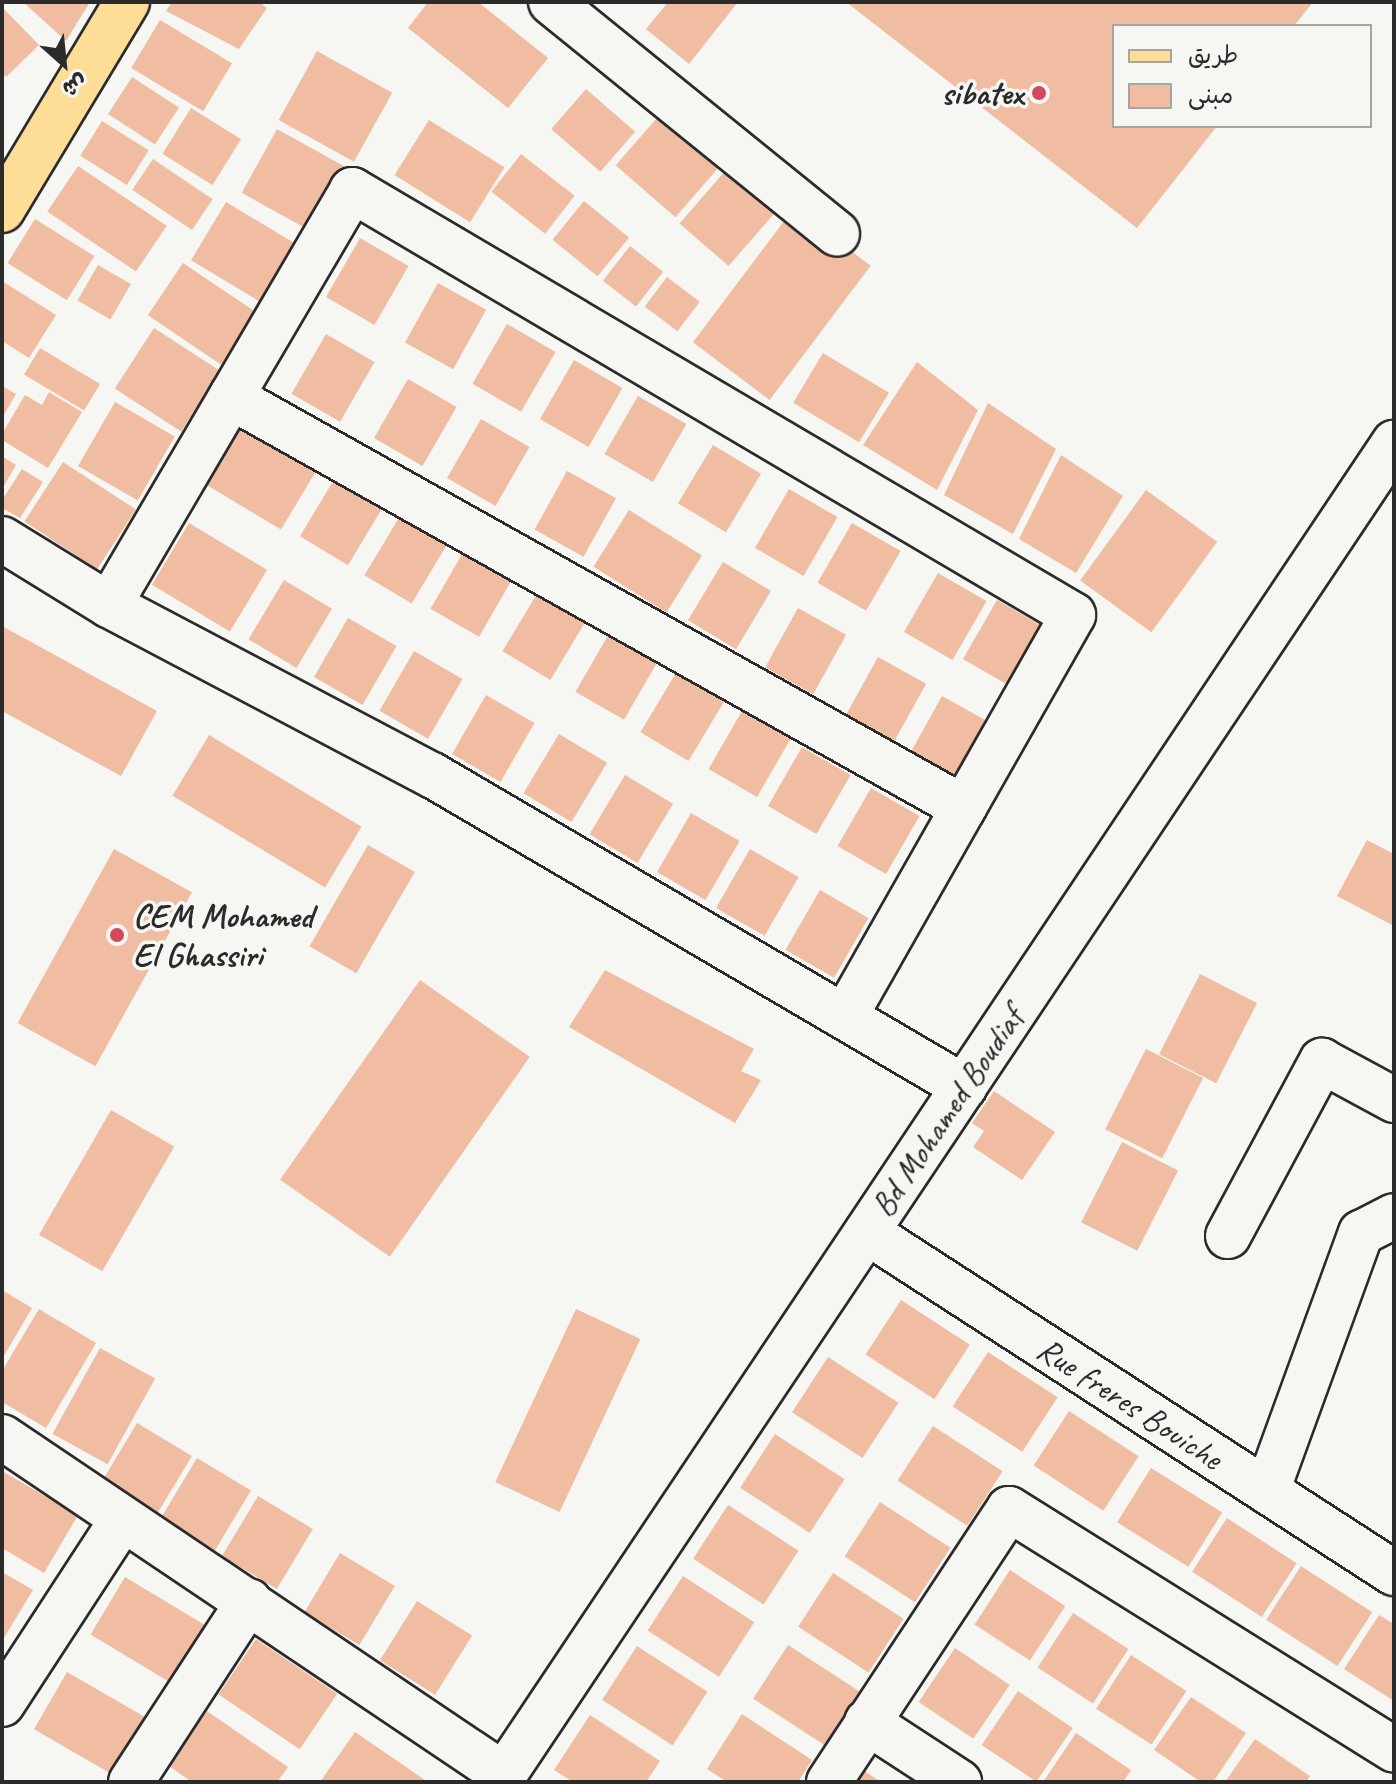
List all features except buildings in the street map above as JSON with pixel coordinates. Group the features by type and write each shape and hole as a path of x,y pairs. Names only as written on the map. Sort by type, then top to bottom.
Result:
{"main road":[{"path":"2,210 127,2"}],"street":[{"path":"551,2 837,234"},
{"path":"109,605 352,190 1073,615 845,1017"},
{"path":"231,397 964,808"},
{"name":"Bd Mohamed Boudiaf","path":"502,1778 1394,443"},
{"path":"2,539 109,605 432,775 964,1087"},
{"path":"1228,1236 1322,1061 1394,1100"},
{"path":"1267,1491 1361,1233 1394,1216"},
{"name":"Rue freres Bouiche","path":"867,1232 1394,1573"},
{"path":"2,1437 122,1520 249,1601 502,1778"},
{"path":"829,1782 1009,1509 1394,1750"},
{"path":"2,1704 122,1520"},
{"path":"131,1782 249,1601"},
{"path":"867,1722 959,1782"}],"place":[{"name":"sibatex","path":"1039,93"},
{"name":"CEM Mohamed El Ghassiri","path":"117,935"}]}
